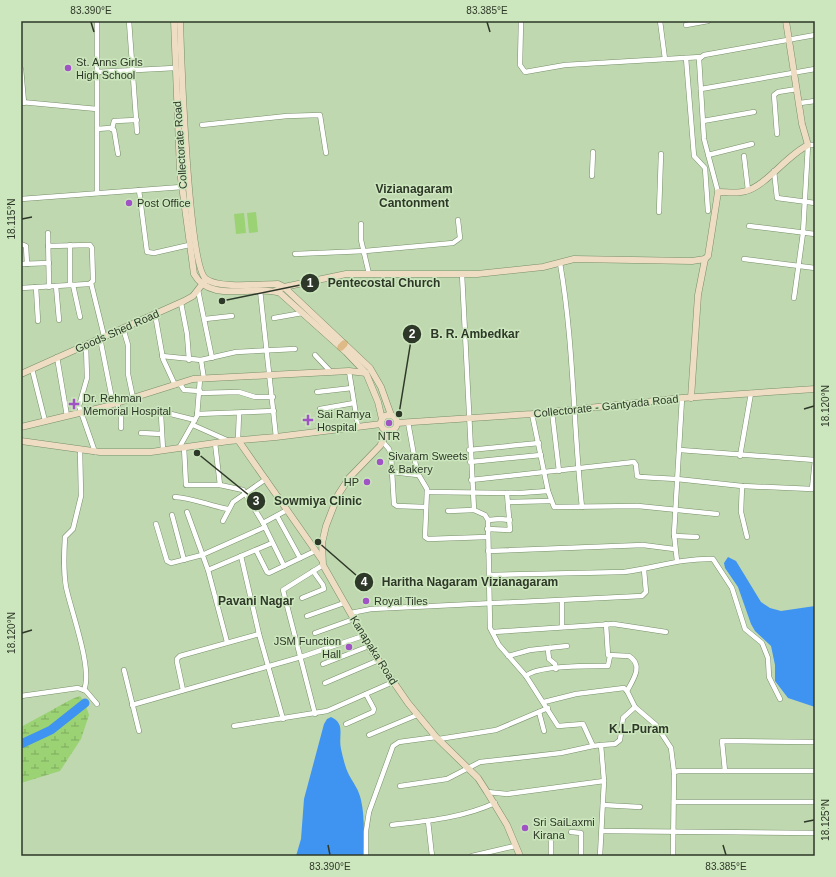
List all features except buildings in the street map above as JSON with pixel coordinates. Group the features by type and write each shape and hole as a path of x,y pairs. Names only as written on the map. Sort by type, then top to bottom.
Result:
{"street":[{"path":"97,21 97,193"},
{"path":"129,21 134,70 137,132"},
{"name":"Collectorate Road","path":"174,21 175,68 182,187 194,274 202,284"},
{"name":"Collectorate Road","path":"180,21 184,110 194,244 202,284"},
{"path":"521,21 520,66 525,72 565,65 701,57 815,35"},
{"path":"660,21 665,59"},
{"path":"686,25 708,21"},
{"path":"786,21 808,145 803,233 794,298"},
{"path":"691,398 698,295 705,259 708,256 718,192 704,138 698,61 701,57"},
{"path":"686,58 694,156 705,168 708,211"},
{"path":"97,72 175,68"},
{"path":"21,69 22,102 97,109"},
{"path":"701,89 815,69"},
{"path":"777,134 774,95 778,92 797,89"},
{"path":"800,104 815,101"},
{"path":"703,121 754,112"},
{"path":"202,125 287,116 320,115 326,153"},
{"path":"118,154 116,136 112,129 114,121 137,120"},
{"path":"97,129 112,129"},
{"path":"708,155 752,144"},
{"path":"718,192 748,190 760,184 800,149 808,145 815,145"},
{"path":"592,176 593,152"},
{"path":"659,212 661,154"},
{"path":"744,156 748,190"},
{"path":"774,171 777,198 815,203"},
{"path":"21,199 182,187"},
{"path":"140,190 146,251 154,253 189,245"},
{"path":"295,254 363,251 456,242 460,237 458,220"},
{"path":"361,224 360,234 369,274"},
{"path":"749,226 815,234"},
{"path":"48,233 49,287"},
{"path":"21,244 26,246 27,264"},
{"path":"48,246 87,244 91,246 94,278 91,283 115,404 121,418 121,428"},
{"path":"70,245 71,285 80,317"},
{"path":"275,291 284,287 346,274 462,274 520,270 574,259 594,258 705,259"},
{"path":"744,259 815,268"},
{"path":"21,264 49,263"},
{"path":"560,263 565,297 575,410 577,468 582,507"},
{"path":"462,274 470,417 469,450 471,493 474,510"},
{"path":"21,288 91,283"},
{"path":"202,284 278,284 284,287 342,346 366,373 378,402 383,428 388,431"},
{"path":"202,284 219,290 260,290 275,291 280,293 302,313 370,368 381,387 391,415 395,418 397,423 393,430 388,431 383,442 349,478 338,495 326,526 322,543 324,567 313,571 283,590 315,714"},
{"path":"202,284 205,319 212,358"},
{"name":"Goods Shed Road","path":"21,374 181,303 193,296 202,284"},
{"path":"56,286 60,320"},
{"path":"36,287 38,321"},
{"path":"260,290 271,374 276,437"},
{"path":"181,303 187,334 189,360"},
{"path":"274,318 302,313"},
{"path":"155,314 162,356 177,384 184,390 200,392 239,392 255,397 273,397"},
{"path":"205,319 232,316"},
{"path":"123,328 128,345 128,374 133,398"},
{"path":"86,344 88,378 79,404 95,452"},
{"path":"162,356 189,360 201,360 236,352 295,349"},
{"path":"315,355 331,372"},
{"path":"57,357 67,416"},
{"path":"201,360 202,379 197,414 182,448 186,485 220,486 241,489 246,493 284,566"},
{"path":"32,369 45,421"},
{"path":"21,427 115,404 177,384 202,379 271,374 349,371 366,373"},
{"path":"349,371 358,427"},
{"path":"317,392 352,388"},
{"name":"Collectorate - Gantyada Road","path":"397,423 532,414 682,398 815,389"},
{"path":"740,456 750,393"},
{"path":"677,561 674,549 674,536 682,398"},
{"path":"378,402 386,399"},
{"path":"320,409 354,403"},
{"path":"197,414 274,411"},
{"path":"552,412 559,471"},
{"path":"163,450 161,418 163,413 175,414 229,441"},
{"path":"238,440 239,413"},
{"path":"532,414 548,491 553,506 557,508 638,506 716,514"},
{"path":"21,441 95,452 151,452 229,441 358,427 382,421 386,415 391,415"},
{"path":"408,422 418,475 426,486 427,492 424,535 426,538 487,537"},
{"path":"142,433 162,434"},
{"name":"Kanapaka Road","path":"238,440 315,551 369,646 393,682 417,715 478,778 495,803 520,856"},
{"path":"383,442 391,452 393,501 395,505 426,508"},
{"path":"215,443 220,486"},
{"path":"469,450 538,444"},
{"path":"80,449 81,496 73,529 65,537 64,564 66,586 84,657 87,680 84,690"},
{"path":"471,480 634,462 636,464 639,477 677,479 742,486 812,489 815,460 740,456 680,450"},
{"path":"470,462 541,455"},
{"path":"392,472 418,475"},
{"path":"223,521 233,502 266,479"},
{"path":"742,486 741,512 747,537"},
{"path":"427,492 507,493 548,491"},
{"path":"487,529 509,531 510,520 507,493"},
{"path":"175,497 189,498 212,506 228,509"},
{"path":"508,502 551,501"},
{"path":"156,524 168,562 184,560 202,554 264,525 288,510"},
{"path":"448,511 474,510 485,515 488,520 487,537 490,575 488,604 489,625 499,645 526,676 560,726 583,724 593,746"},
{"path":"187,512 208,570 227,642"},
{"path":"172,515 184,560"},
{"path":"277,516 300,558"},
{"path":"488,520 510,520"},
{"path":"674,536 698,537"},
{"path":"208,570 272,543"},
{"path":"488,551 643,545 674,549"},
{"path":"256,550 268,573 315,551"},
{"path":"241,556 259,634 283,719"},
{"path":"490,575 603,574 644,570 677,561 714,559 732,588 745,629 762,643 768,658 769,677 780,699"},
{"path":"315,633 371,609 642,596 646,592 644,570"},
{"path":"302,598 324,589 323,585 313,571"},
{"path":"562,601 562,626"},
{"path":"307,616 344,602"},
{"path":"493,632 606,624 641,626 666,632"},
{"path":"526,676 532,671 608,666 610,656 607,654 606,624"},
{"path":"183,690 177,662 178,658 227,642 259,634"},
{"path":"132,704 301,657 364,636"},
{"path":"323,664 369,646"},
{"path":"508,656 530,650 567,646"},
{"path":"550,648 548,650 549,659 555,664 556,669"},
{"path":"610,656 629,656 636,665 637,671 627,691"},
{"path":"325,682 379,660"},
{"path":"124,670 139,730"},
{"path":"234,726 315,714 333,709 393,682"},
{"path":"21,696 78,688 84,690 97,704"},
{"path":"544,702 576,694 624,688 635,707 656,725 668,742 673,754 673,856"},
{"path":"346,724 373,712 366,694"},
{"path":"400,786 448,779 467,767 480,762 561,753 593,746 615,744 620,740 623,718 635,707"},
{"path":"366,856 366,831 369,812 392,746 399,742 496,730 548,708"},
{"path":"539,712 544,731"},
{"path":"369,735 417,715"},
{"path":"725,771 722,741 815,742"},
{"path":"600,856 604,781 601,745"},
{"path":"674,772 815,771"},
{"path":"487,792 508,794 604,781"},
{"path":"674,802 815,802"},
{"path":"392,826 468,814 495,803"},
{"path":"603,805 640,807"},
{"path":"428,821 432,856"},
{"path":"602,831 815,833"},
{"path":"571,832 581,833 582,856"},
{"path":"551,838 551,856"},
{"path":"472,856 515,846"}],"green space":[{"path":"256,212 258,232 249,233 247,213"},
{"path":"244,213 246,233 236,234 234,214"},
{"path":"80,696 85,703 89,715 81,739 60,771 21,783 21,727"}],"water":[{"path":"728,557 736,561 761,602 770,608 781,611 815,606 815,707 788,698 775,681 775,665 771,646 755,631 751,624 738,587 725,568 724,563"},
{"path":"331,717 336,720 340,727 340,744 346,769 358,790 361,800 364,821 363,856 296,856 301,839 304,799 324,724 327,719"}],"waterway":[{"path":"21,744 51,730 85,703"}],"place":[{"name":"St. Anns Girls High School","path":"68,68"},
{"name":"Post Office","path":"129,203"},
{"name":"Pentecostal Church","path":"222,301"},
{"name":"Dr. Rehman Memorial Hospital","path":"74,404"},
{"name":"B. R. Ambedkar","path":"399,414"},
{"name":"Sai Ramya Hospital","path":"308,420"},
{"name":"NTR","path":"389,423"},
{"name":"Sowmiya Clinic","path":"197,453"},
{"name":"Sivaram Sweets & Bakery","path":"380,462"},
{"name":"HP","path":"367,482"},
{"name":"Haritha Nagaram Vizianagaram","path":"318,542"},
{"name":"Royal Tiles","path":"366,601"},
{"name":"JSM Function Hall","path":"349,647"},
{"name":"Sri SaiLaxmi Kirana","path":"525,828"}],"district":[{"name":"Vizianagaram Cantonment","path":"414,196"},
{"name":"Pavani Nagar","path":"256,601"},
{"name":"K.L.Puram","path":"639,729"}]}
